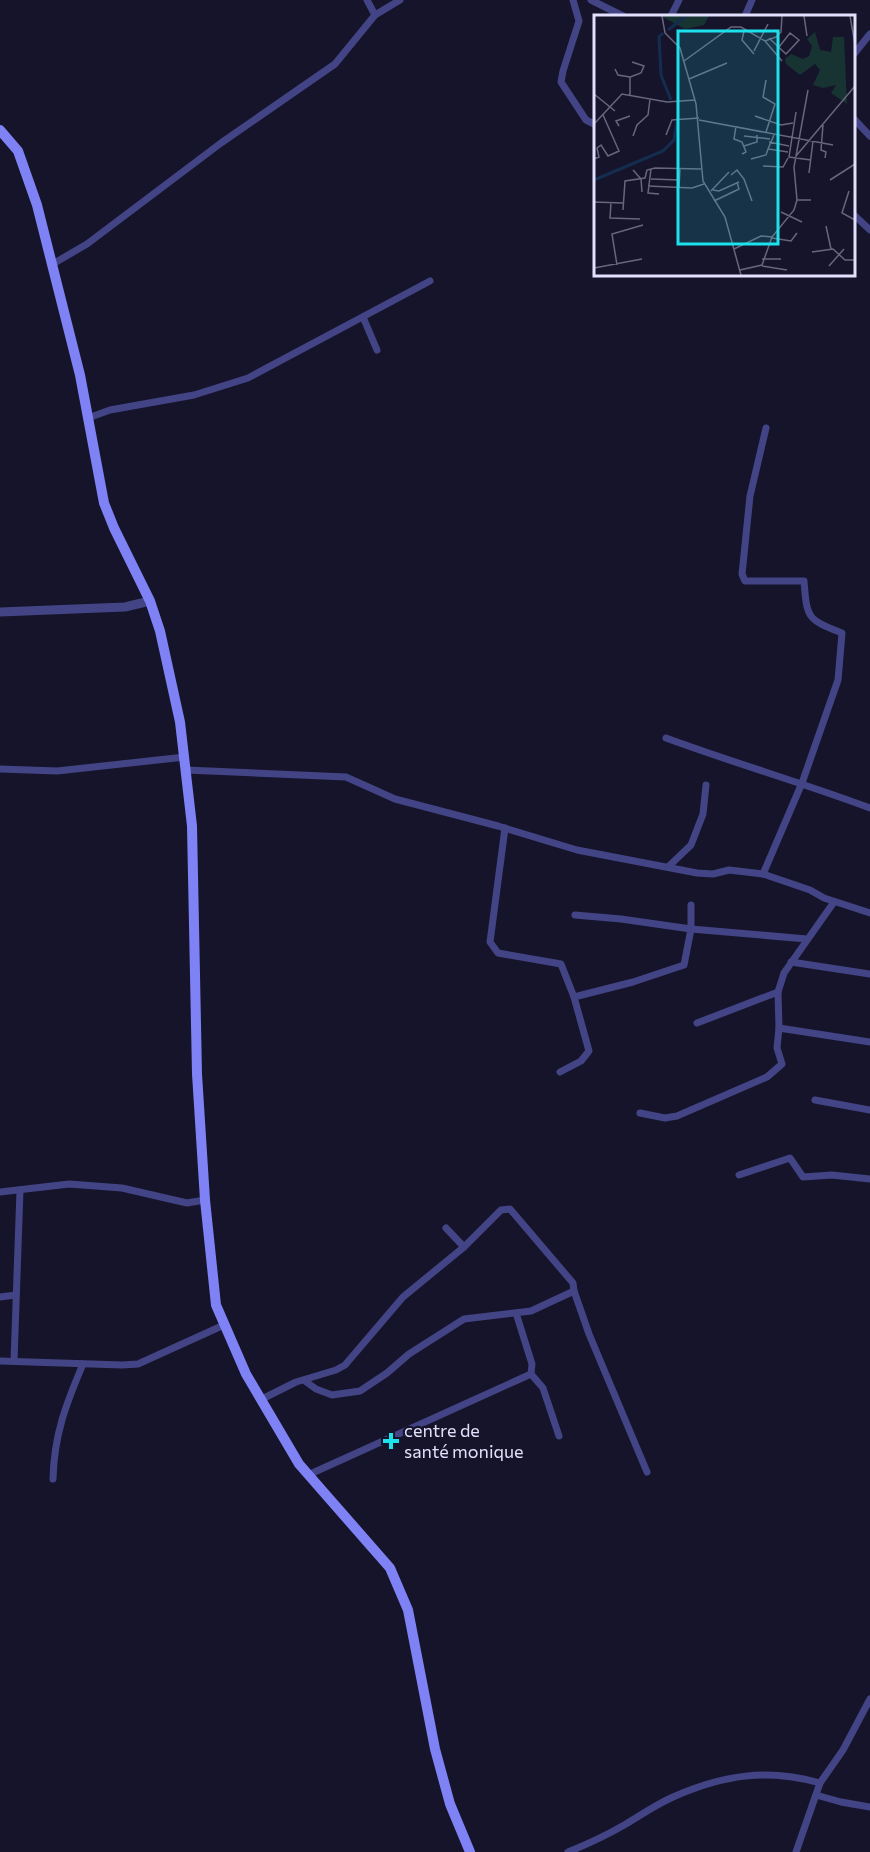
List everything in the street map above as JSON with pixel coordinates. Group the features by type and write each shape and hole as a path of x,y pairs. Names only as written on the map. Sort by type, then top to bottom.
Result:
{"main road":[{"path":"0,130 18,151 37,206 80,375 104,502 114,528 150,601 163,641 180,722 192,826 197,1074 205,1200 216,1305 246,1374 298,1464 390,1568 408,1610 435,1749 450,1804 470,1852"}],"street":[{"path":"367,0 375,15"},
{"path":"51,265 87,244 221,143 335,64 375,15 400,0"},
{"path":"573,0 579,21 561,82 586,120 594,124"},
{"path":"591,0 621,15"},
{"path":"672,15 679,0"},
{"path":"745,15 752,0"},
{"path":"855,53 870,34"},
{"path":"855,120 870,136"},
{"path":"855,216 870,230"},
{"path":"88,418 110,410 194,395 248,378 430,281"},
{"path":"363,317 377,351"},
{"path":"763,874 802,783 838,680 842,633 818,624 806,611 804,581 745,581 742,574 750,496 766,428"},
{"path":"0,612 125,607 150,601"},
{"path":"666,738 727,761 802,783 870,808"},
{"path":"0,769 57,771 184,758"},
{"path":"186,770 346,777 395,799 506,828 577,850 705,874 729,870 763,874 810,890 834,902 870,913"},
{"path":"668,867 691,845 703,814 706,785"},
{"path":"506,828 490,942 498,953 561,964 574,997 589,1051 581,1061 560,1072"},
{"path":"640,1113 665,1118 677,1116 768,1077 782,1064 777,1048 778,992 784,973 834,902"},
{"path":"574,997 633,982 684,965 691,929 691,905"},
{"path":"575,915 691,929 807,939"},
{"path":"792,962 870,974"},
{"path":"697,1023 778,992"},
{"path":"779,1028 870,1042"},
{"path":"815,1100 870,1110"},
{"path":"739,1175 790,1158 803,1177 832,1175 870,1179"},
{"path":"0,1192 69,1184 122,1188 187,1203 205,1200"},
{"path":"14,1361 20,1190"},
{"path":"262,1399 296,1382 305,1381 345,1365 403,1298 464,1246 501,1210 510,1209 573,1283 589,1334 647,1472"},
{"path":"446,1228 464,1246"},
{"path":"305,1381 316,1389 332,1395 360,1391 387,1373 409,1354 464,1319 531,1311 574,1291"},
{"path":"0,1297 16,1295"},
{"path":"516,1313 532,1364 531,1374 543,1388 559,1436"},
{"path":"0,1361 138,1364 224,1325"},
{"path":"53,1479 54,1457 64,1409 83,1364"},
{"path":"308,1475 531,1374"},
{"path":"796,1852 820,1783 843,1750 870,1699"},
{"path":"568,1852 605,1835 673,1797 719,1780 742,1775 767,1774 820,1783"},
{"path":"816,1795 870,1807"}],"place":[{"name":"centre de santé monique","path":"391,1441"}]}
